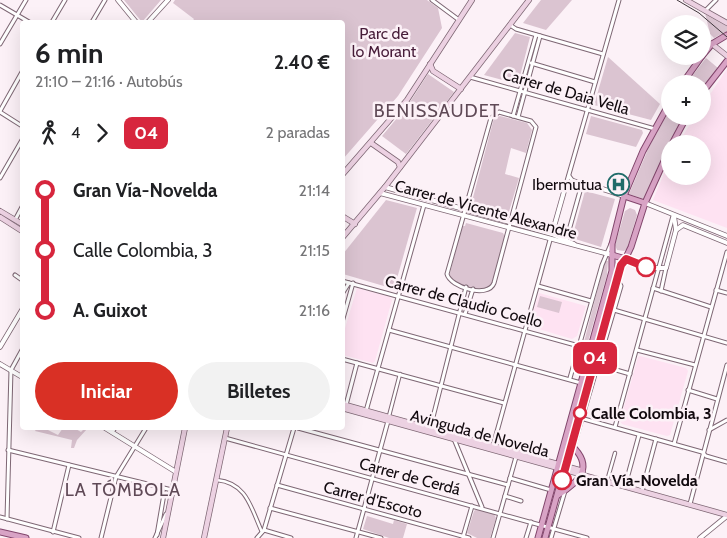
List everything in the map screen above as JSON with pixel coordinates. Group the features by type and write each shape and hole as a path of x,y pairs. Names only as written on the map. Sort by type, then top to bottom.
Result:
{"main road":[{"path":"345,172 407,100 472,0"},
{"path":"345,235 385,187 529,0"},
{"path":"686,0 727,23"},
{"path":"727,35 712,44 727,56"},
{"path":"711,81 727,61"},
{"path":"430,64 433,71 461,89"},
{"path":"538,538 612,271 612,244 624,196 661,118"},
{"path":"371,143 381,148 398,162 400,167"},
{"path":"545,538 551,528 557,495 569,453 573,447 617,278 626,259 645,203 661,168"},
{"path":"624,196 645,203"},
{"path":"0,211 20,223"},
{"path":"0,217 20,229"},
{"path":"345,218 355,224"},
{"path":"612,255 626,259"},
{"name":"Avinguda de Novelda","path":"345,405 366,410 388,419"},
{"name":"Avinguda de Novelda","path":"345,405 727,515"},
{"path":"163,538 185,430"},
{"path":"204,538 227,430"},
{"name":"Avinguda de Novelda","path":"430,430 454,439 558,465"},
{"path":"557,495 578,481 582,472 580,457 573,447"},
{"path":"0,532 26,538"}],"street":[{"path":"0,44 26,0"},
{"path":"53,20 65,0"},
{"path":"93,20 105,0"},
{"path":"118,0 134,20"},
{"path":"150,20 168,0"},
{"path":"432,0 459,20"},
{"path":"552,234 618,0"},
{"path":"705,11 716,0"},
{"path":"0,5 26,20"},
{"path":"510,25 516,29 603,54"},
{"path":"518,117 538,35"},
{"path":"530,63 595,82"},
{"path":"20,76 0,111 20,125"},
{"name":"Carrer de Daia Vella","path":"470,77 655,129"},
{"path":"513,116 523,91"},
{"path":"499,112 518,117 531,121 536,127 493,287 483,292 449,280 447,274 491,118 499,112"},
{"path":"0,178 20,143"},
{"path":"569,173 570,179 624,196"},
{"path":"565,188 582,184"},
{"path":"566,241 582,184"},
{"name":"Carrer de Vicente Alexandre","path":"385,187 552,234 586,249"},
{"name":"Carrer de Vicente Alexandre","path":"380,193 550,240 612,255"},
{"path":"645,203 727,236"},
{"path":"366,410 424,205"},
{"path":"15,220 20,211"},
{"path":"661,291 676,230 676,218 673,215"},
{"path":"615,427 673,215"},
{"path":"676,230 683,225 727,243"},
{"path":"492,446 550,240"},
{"path":"570,378 605,254 612,244"},
{"path":"674,444 702,336 727,252"},
{"path":"626,259 658,270 666,268"},
{"path":"15,275 20,279"},
{"path":"573,447 584,419 621,286 617,278"},
{"name":"Carrer de Claudio Coello","path":"345,282 579,346"},
{"path":"345,290 351,283"},
{"path":"345,310 351,283"},
{"path":"538,286 591,302"},
{"path":"463,314 466,287"},
{"path":"653,288 711,307"},
{"path":"430,430 452,347 470,292 473,289"},
{"path":"716,290 727,293"},
{"path":"345,293 350,294"},
{"path":"614,310 727,343"},
{"path":"0,347 20,313"},
{"path":"389,330 514,366 570,378 581,383"},
{"path":"637,350 695,365"},
{"path":"7,519 11,370 20,354"},
{"path":"345,360 504,403"},
{"path":"345,402 357,363"},
{"path":"0,364 20,376"},
{"path":"599,365 630,374"},
{"path":"690,504 702,452 727,366"},
{"path":"356,538 362,509 400,374"},
{"path":"688,390 717,398"},
{"path":"584,419 702,452 706,456 727,462"},
{"path":"709,430 727,420"},
{"path":"108,430 176,472"},
{"path":"101,538 116,477 145,430"},
{"path":"264,534 270,508 295,430"},
{"path":"304,430 508,485"},
{"path":"628,475 639,435"},
{"name":"Carrer de Cerdá","path":"225,438 586,538"},
{"path":"454,439 482,508"},
{"path":"642,491 656,439"},
{"path":"8,450 172,490"},
{"path":"607,482 615,453"},
{"path":"493,538 517,456"},
{"path":"53,532 69,465"},
{"path":"510,478 551,490"},
{"path":"216,479 232,483 245,494 264,534"},
{"name":"Carrer d'Escoto","path":"277,485 469,538"},
{"path":"156,537 164,494 159,488"},
{"path":"551,538 551,528 565,490"},
{"path":"505,496 521,501"},
{"path":"156,537 170,504"},
{"path":"463,537 472,506"},
{"path":"270,508 380,538"},
{"path":"700,538 727,515"},
{"path":"0,517 79,538"},
{"path":"526,538 531,522"},
{"path":"257,538 264,534 291,538"}],"shaded area":[{"path":"727,69 727,228 653,200 661,181 661,185 711,185 711,135 683,135 690,125 711,125 711,93"},
{"path":"357,288 390,297 392,300 373,363 345,356 345,328"},
{"path":"539,293 586,306 577,336 572,339 529,326"},
{"path":"638,357 686,368 688,371 670,435 667,436 622,424 620,421"}],"green space":[{"path":"124,0 161,0 144,20 140,20"},
{"name":"Parc de lo Morant","path":"175,0 427,0 438,8 442,28 398,96 345,157 345,20 193,20 173,3"},
{"path":"541,0 572,0 546,30 523,23"},
{"path":"711,17 727,26 727,31 714,38 711,35"},
{"path":"515,33 530,37 518,84 484,75"},
{"path":"608,57 660,104 651,120 594,105"},
{"path":"711,62 718,68 711,78 711,75 693,75 701,65 711,65"},
{"path":"428,74 454,92 406,154 382,136 408,105"},
{"path":"500,116 527,123 532,130 526,153 511,148 505,174 519,178 508,215 471,205 494,118"},
{"path":"591,116 642,130 643,133 636,147 586,134"},
{"path":"661,125 680,125 674,135 661,135 661,161 644,199 629,194 649,147"},
{"path":"585,191 615,199 601,247 572,238"},
{"path":"386,200 417,208 394,289 345,275 345,251"},
{"path":"630,208 635,210 637,215 627,249 624,251 617,250 615,245 625,211"},
{"path":"466,223 503,233 505,237 492,285 489,289 462,285 449,277 462,226 465,226"},
{"path":"605,261 608,261 607,275 580,370 577,369"},
{"path":"540,296 562,302 559,313 537,307"},
{"path":"48,430 58,435 62,430 78,430 81,432 86,430 77,440 74,448 71,448 72,440 35,431"},
{"path":"477,509 494,514 496,518 490,538 477,538 467,533 474,511"},
{"path":"367,516 393,524 394,520 407,524 403,538 389,538 363,529"}],"tram line":[{"path":"677,0 699,13 727,37"}],"bus line":[{"name":"04","path":"562,480 621,265 626,259 646,267"}],"place":[{"name":"Ibermutua","path":"618,184"},
{"name":"Calle Colombia, 3","path":"580,413"},
{"name":"Gran Vía-Novelda","path":"562,480"}],"district":[{"name":"BENISSAUDET","path":"437,111"},
{"name":"LA TÓMBOLA","path":"123,490"}]}
